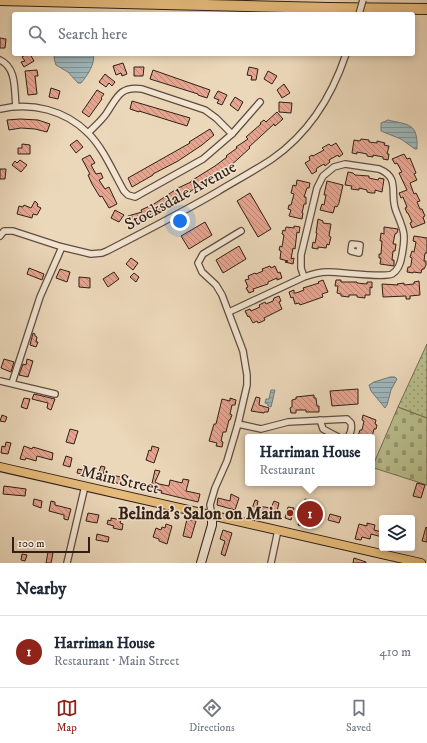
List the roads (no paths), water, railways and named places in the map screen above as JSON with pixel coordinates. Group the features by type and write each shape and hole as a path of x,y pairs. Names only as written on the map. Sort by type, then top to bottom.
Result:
{"highway":[{"path":"0,0 427,9"}],"main road":[{"name":"Main Street","path":"0,467 421,563"}],"street":[{"path":"360,12 363,0"},
{"name":"Stocksdale Avenue","path":"0,236 4,232 13,231 62,247 91,254 102,253 179,214 273,159 295,140 321,108 332,89 345,56"},
{"path":"0,60 11,70 16,106"},
{"path":"88,133 101,120 117,96 128,89 142,89 205,110 216,118 232,134"},
{"path":"0,109 16,106 27,106 48,110 68,118 88,133 103,154 124,191 128,195 135,197 203,159 232,134 260,102"},
{"path":"228,312 304,277 329,272 387,276 392,274 400,264 405,235 393,204 393,181 384,171 345,164 332,168 323,176 317,188 301,255 301,268 304,277"},
{"path":"201,563 212,525 210,505 215,488 227,461 238,424 246,386 247,371 243,351 219,289 202,272 198,263 203,254 241,231"},
{"path":"12,383 40,297 62,247"},
{"path":"0,381 54,394"},
{"path":"238,424 261,429 288,422 347,419 352,426 350,434"},
{"path":"320,420 323,429 332,434"},
{"path":"67,563 85,486"},
{"path":"271,563 278,530"}],"water":[{"path":"54,56 94,56 94,58 88,73 81,83 78,83 68,72 56,65"},
{"path":"388,120 402,123 414,130 417,140 417,149 401,139 381,131 381,123"},
{"path":"390,377 395,377 397,379 391,390 385,408 371,391 369,385"},
{"path":"271,390 275,390 271,407 265,403 266,399 269,399"}],"place":[{"name":"Belinda’s Salon on Main","path":"290,513"},
{"name":"Harriman House","path":"310,514"}]}
